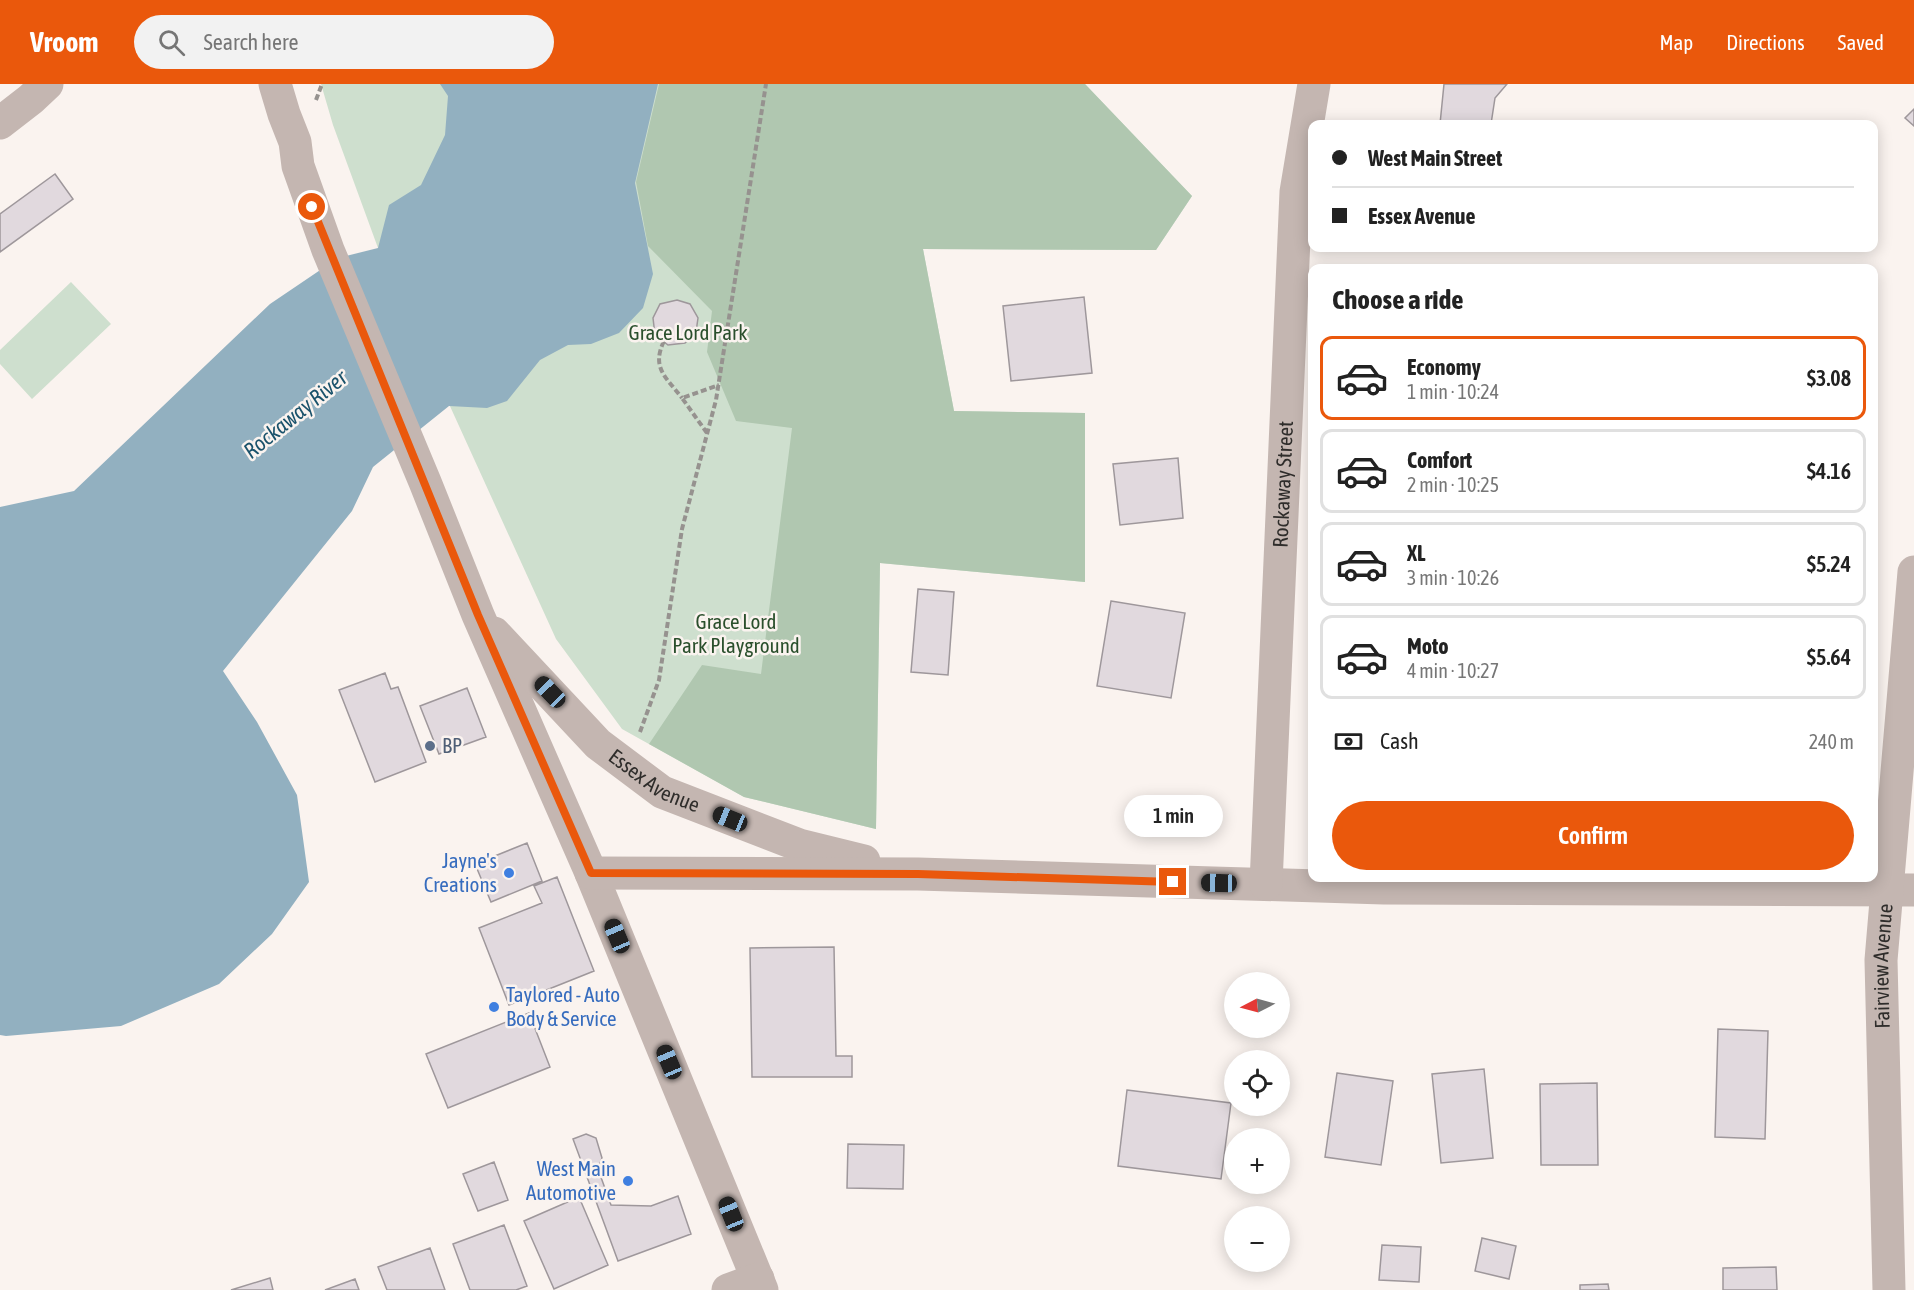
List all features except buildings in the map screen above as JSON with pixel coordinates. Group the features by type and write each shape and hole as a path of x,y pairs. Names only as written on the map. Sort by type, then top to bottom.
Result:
{"street":[{"path":"0,123 32,99 47,84"},
{"path":"275,84 295,142 298,166 328,250 478,615 591,873 750,1286"},
{"name":"Rockaway Street","path":"1266,884 1296,192 1314,84"},
{"name":"Fairview Avenue","path":"1889,1290 1881,960 1901,890 1914,572"},
{"name":"Essex Avenue","path":"478,615 598,744 662,792 799,845 918,874"},
{"name":"Essex Avenue","path":"591,873 918,874 1395,888 1901,890"}],"path":[{"path":"626,766 659,680 682,529 719,385 766,84"},
{"path":"664,341 658,353 658,367 707,433"},
{"path":"682,398 719,385"}],"green space":[{"name":"Grace Lord Park","path":"321,84 1085,84 1192,196 1156,250 923,249 954,411 1085,413 1085,582 880,563 876,829 744,797 622,729 556,639 378,248 333,125"},
{"path":"659,84 1085,84 1192,196 1156,250 923,249 954,411 1085,413 1085,582 880,563 876,829 744,797 649,744 702,665 761,674 792,428 736,421 707,352 712,311 648,246 636,182"},
{"path":"71,282 111,324 32,399 0,364 0,350"}],"water":[{"name":"Rockaway River","path":"440,84 658,84 635,183 653,274 643,308 619,333 591,344 568,345 540,360 507,401 487,408 449,406 373,467 352,511 223,671 257,722 297,795 309,882 272,934 219,984 121,1026 0,1035 0,507 74,491 270,304 338,258 378,248 389,205 421,185 445,135 448,96"}],"place":[{"name":"BP","path":"430,746"},
{"name":"Jayne's Creations","path":"509,873"},
{"name":"Taylored - Auto Body & Service","path":"494,1007"},
{"name":"West Main Automotive","path":"628,1181"}],"route":[{"path":"312,207 478,615 591,873 918,874 1173,882"}],"park label":[{"name":"Grace Lord Park Playground","path":"736,634"}]}
